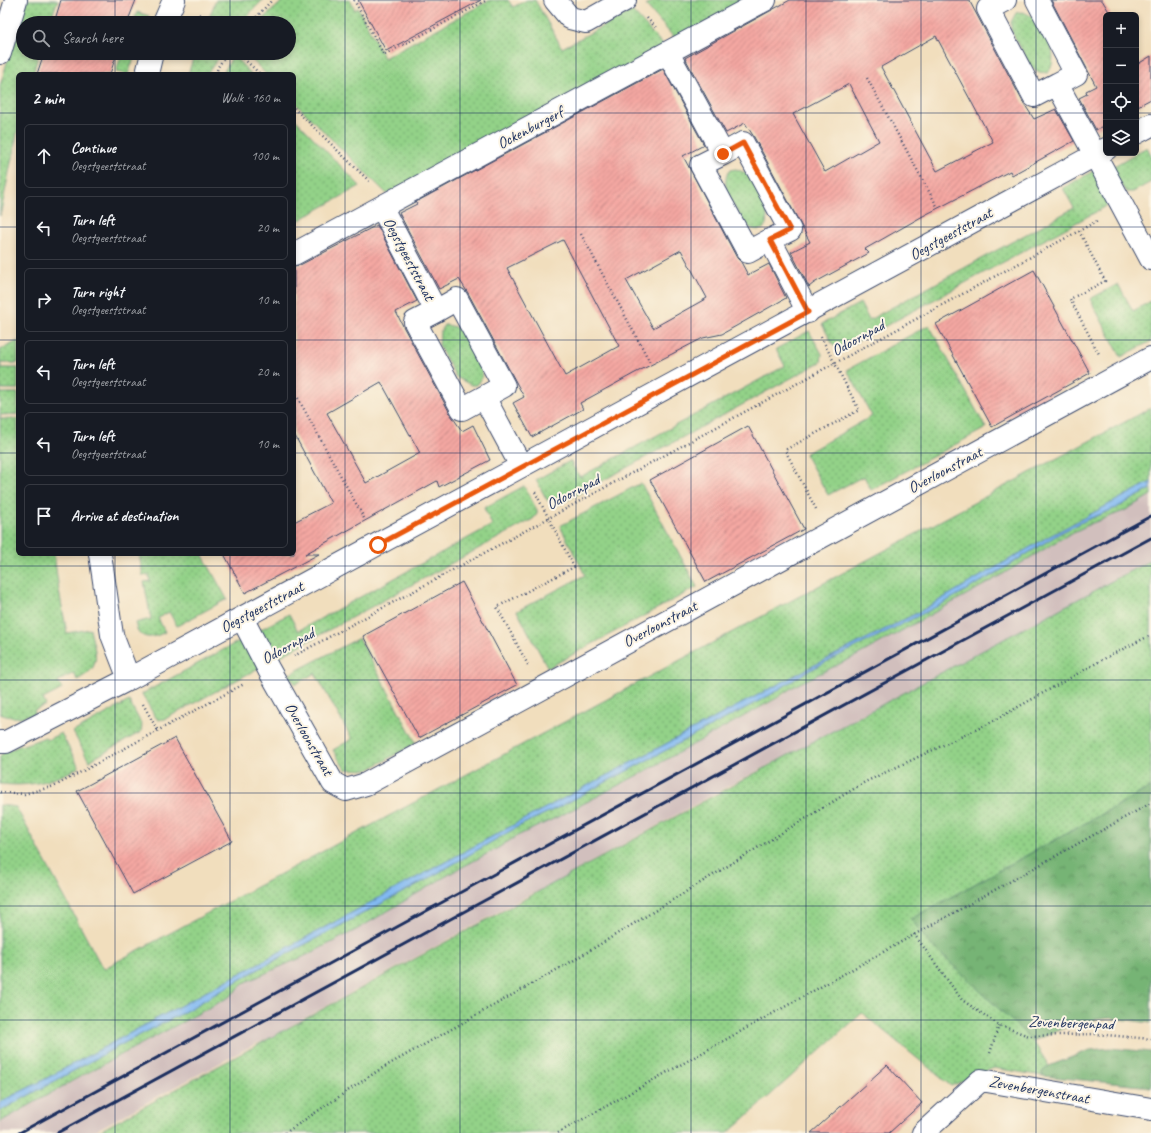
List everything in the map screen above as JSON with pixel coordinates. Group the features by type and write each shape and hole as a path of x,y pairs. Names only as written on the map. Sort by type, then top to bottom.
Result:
{"street":[{"path":"0,53 16,0"},
{"path":"167,16 174,0"},
{"path":"555,0 570,18 586,22 625,0"},
{"name":"Ockenburgerf","path":"296,253 765,0"},
{"path":"1005,0 988,9 1034,96 1076,74 1037,0"},
{"path":"671,51 723,154"},
{"path":"147,72 150,60"},
{"path":"1056,84 1100,153 1122,207 1151,259"},
{"path":"1139,131 1151,125"},
{"path":"743,143 790,230 748,252 701,165 723,154 743,143"},
{"name":"Oegstgeeststraat","path":"0,742 6,742 242,618 1100,153"},
{"name":"Oegstgeeststraat","path":"386,205 436,311"},
{"path":"770,240 808,312"},
{"name":"Oegstgeeststraat","path":"457,300 504,386 462,409 415,322 436,311 457,300"},
{"name":"Overloonstraat","path":"242,618 269,670 333,783 346,790 366,784 1151,358"},
{"path":"484,397 521,466"},
{"path":"100,556 112,635 129,678"},
{"name":"Zevenbergenstraat","path":"923,1133 981,1080 1151,1109"}],"path":[{"path":"257,16 272,0"},
{"path":"354,0 384,55 486,0"},
{"path":"645,16 671,51"},
{"path":"217,72 223,60"},
{"path":"245,60 258,72"},
{"path":"867,78 952,233"},
{"path":"296,110 386,205"},
{"name":"Odoornpad","path":"0,792 24,794 55,786 1122,207"},
{"path":"1079,231 1105,281 1070,299 1112,379"},
{"path":"581,234 665,389"},
{"path":"829,533 785,450 859,410 835,364"},
{"path":"296,395 378,545"},
{"path":"540,689 497,607 574,566 548,518"},
{"path":"284,1133 379,1070 576,959 865,782 986,725 1111,655 1151,635"},
{"path":"558,1133 1151,803"},
{"name":"Zevenbergenpad","path":"914,934 962,1000 999,1025 1029,1036 1095,1034 1151,1039"}],"shaded area":[{"path":"1151,495 1151,562 897,696 836,733 807,745 725,788 571,873 563,882 531,894 290,1026 285,1032 255,1044 91,1133 0,1133 0,1122 5,1118 229,997 248,981 305,956 356,930 453,872 498,848 516,836 562,815 651,768 782,696 796,685 858,655 993,580 1066,536 1090,524 1124,511"}],"green space":[{"path":"27,0 58,0 52,16 22,16"},
{"path":"216,0 263,0 248,16 210,16"},
{"path":"284,0 350,0 355,10 358,8 384,58 490,0 508,0 513,7 527,0 535,0 562,48 632,11 665,47 387,194 296,104 296,72 264,72 252,60 296,60 296,16 266,16"},
{"path":"656,0 748,0 675,39 646,5"},
{"path":"137,12 149,16 136,16"},
{"path":"1022,12 1030,15 1037,21 1048,38 1053,57 1052,65 1048,73 1039,72 1031,67 1011,30 1011,22 1016,13"},
{"path":"16,32 16,60 37,60 34,72 16,72 16,139 0,216 0,86"},
{"path":"120,60 133,60 129,72 116,72"},
{"path":"193,60 217,60 208,72 189,72"},
{"path":"230,60 238,60 249,72 224,72"},
{"path":"296,120 360,186 296,222"},
{"path":"1147,147 1151,155 1151,182 1133,192 1126,192 1110,168 1131,156 1139,156 1139,152"},
{"path":"736,169 748,174 768,209 766,224 763,229 753,229 745,224 731,201 727,190 726,180 730,170"},
{"path":"1095,170 1109,202 1105,207 845,348 839,349 833,345 822,324 860,303 869,320 1074,208 1063,188"},
{"path":"1118,284 1133,311 1151,301 1151,341 1121,357 1090,299"},
{"path":"444,325 455,327 462,331 473,348 479,359 482,370 482,376 477,385 471,385 456,377 439,346 440,332"},
{"path":"929,325 986,428 871,490 864,476 828,495 805,454 872,416 847,370"},
{"path":"809,331 822,354 821,362 560,504 553,505 547,500 536,480 570,461 580,477 785,366 776,349"},
{"path":"16,342 16,363 1,363 1,368 16,368 16,389 0,389 0,350"},
{"path":"0,389 1,393 16,393 16,414 0,415"},
{"path":"1151,408 1151,482 1048,537 921,611 809,668 519,822 38,1083 0,1102 0,805 16,807 103,969"},
{"path":"0,419 16,419 16,556 54,556 67,633 90,629 96,659 91,670 86,675 77,680 74,673 58,681 62,689 43,699 46,705 34,710 35,713 18,717 9,717 0,714"},
{"path":"641,483 697,587 548,668 517,611 585,575 560,526"},
{"path":"524,486 537,510 537,514 533,519 165,719 158,720 154,715 142,694 289,614 298,631 492,525 484,508"},
{"path":"1151,489 1151,495 1124,511 1090,524 1066,536 993,580 858,655 796,685 777,698 651,768 562,815 517,836 356,930 305,956 248,981 229,997 74,1080 0,1122 0,1111 126,1042 177,1016 253,972 424,881 519,826 559,807 770,695 806,672 998,572 1060,533 1086,520 1116,508"},
{"path":"139,556 203,556 227,599 177,626 169,612 158,618 165,632 151,637 143,636 137,629 135,623 151,619 144,582 150,581 149,575 143,576"},
{"path":"1151,560 1151,787 911,919 1033,1041 1049,1066 1042,1072 1043,1076 994,1068 951,1086 862,1013 728,1133 96,1133 807,745"},
{"path":"359,638 416,743 368,770 345,769 333,750 352,739 315,673 296,684 288,675"},
{"path":"129,701 142,725 141,732 89,761 73,732"},
{"path":"61,733 79,767 50,780 32,784 0,784 0,757 2,754 45,737 47,740"},
{"path":"1151,787 1151,1023 1111,1018 1083,1021 1033,1041 929,943 911,919"},
{"path":"1110,1048 1151,1052 1151,1087 1043,1076 1042,1072 1049,1066 1090,1050"}],"water":[{"path":"1151,482 1151,489 1116,508 1086,520 1060,533 998,572 940,605 806,672 770,695 559,807 519,826 424,881 253,972 177,1016 126,1042 0,1111 0,1102 38,1083 519,822 809,668 921,611 1048,537"}],"building":[{"path":"61,0 136,0 130,16 56,16"},
{"path":"358,0 481,0 386,51"},
{"path":"790,0 969,0 1023,102 1034,119 1056,109 1074,141 1012,175 1010,171 923,216 865,249 869,253 809,287 791,252 810,242 754,137 745,123 726,133 685,58","holes":["936,36 993,142 937,171 881,67","849,84 879,141 825,172 793,114"]},
{"path":"1051,0 1102,0 1109,12 1103,12 1103,126 1096,130 1079,98 1087,94 1086,91 1096,86"},
{"path":"1151,56 1151,99 1139,105 1139,84 1139,63"},
{"path":"42,60 115,60 111,72 38,72"},
{"path":"663,69 704,145 683,156 737,258 748,275 769,264 786,298 722,334 703,338 580,403 583,409 532,437 513,403 524,397 468,293 459,279 439,289 399,213 417,204 416,202","holes":["563,240 619,346 565,376 507,268","681,250 707,298 653,328 626,280"]},
{"path":"377,225 417,301 396,312 451,415 462,431 473,425 490,460 439,487 437,481 305,554 319,554 245,593 225,556 296,556 296,521 331,503 296,438 296,266","holes":["381,382 420,453 366,483 327,413"]},
{"path":"1034,270 1090,373 992,427 936,324"},
{"path":"748,426 804,529 706,582 650,480"},
{"path":"462,582 517,685 419,738 363,636"},
{"path":"175,738 232,841 133,894 77,791"},
{"path":"887,1065 922,1103 889,1133 811,1133"}],"railway":[{"path":"19,1133 1151,516"},
{"path":"57,1133 1151,538"}],"route":[{"path":"378,545 521,466 808,312 770,240 790,230 743,143 723,154"}]}
